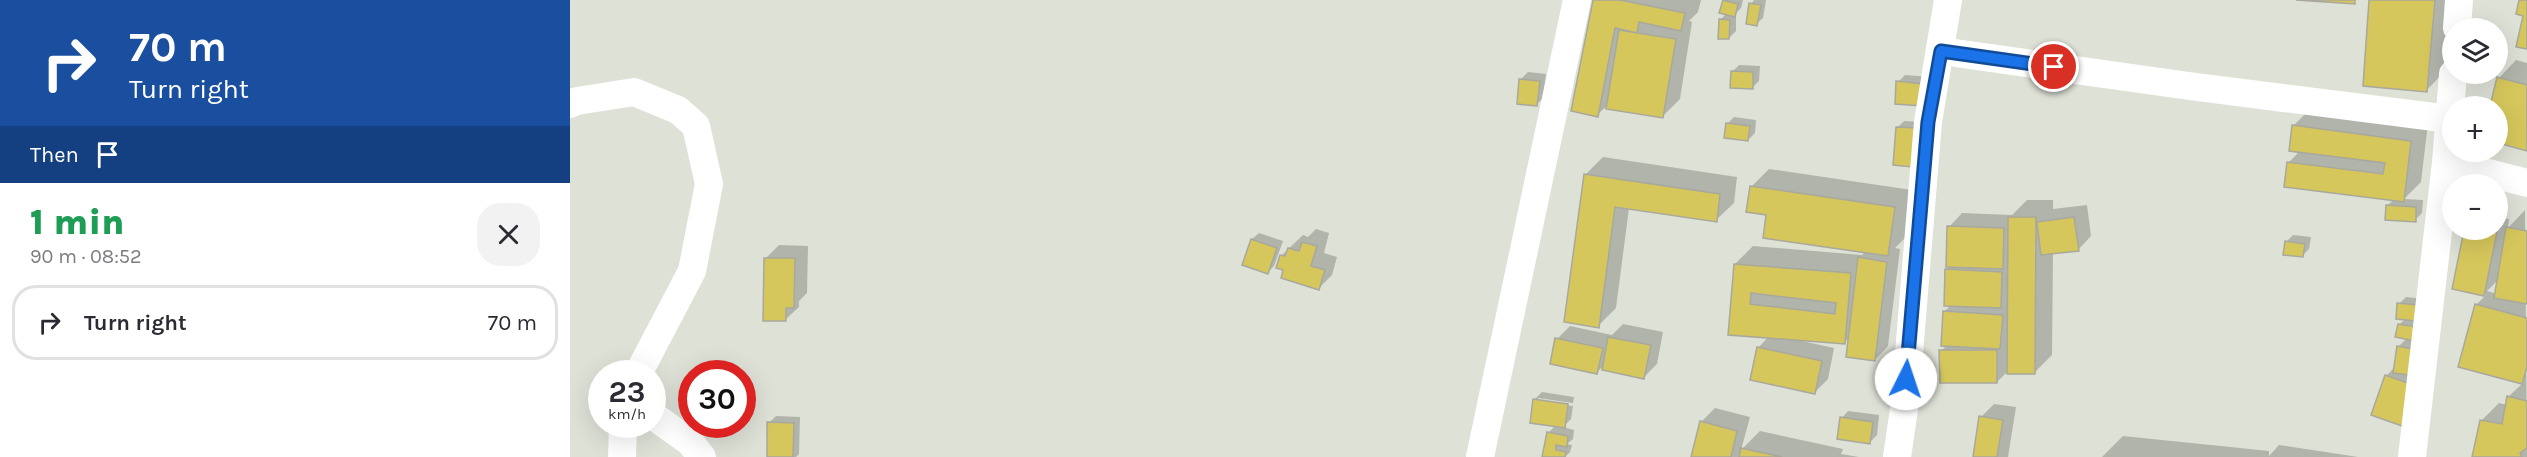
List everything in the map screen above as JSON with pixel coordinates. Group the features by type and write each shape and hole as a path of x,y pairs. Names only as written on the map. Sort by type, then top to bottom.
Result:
{"street":[{"path":"1480,457 1577,0"},
{"path":"1897,457 1905,402 1928,122 1948,0"},
{"path":"2458,18 2459,0"},
{"path":"1941,51 2442,118"},
{"path":"570,104 634,92 678,110 696,126 709,184 692,270 645,360"},
{"path":"2412,457 2446,162 2527,183"},
{"path":"666,426 690,442 702,457"},
{"path":"622,457 623,438"}],"building":[{"path":"1593,0 1620,0 1685,13 1681,31 1639,22 1637,33 1615,28 1598,117 1571,111"},
{"path":"1723,0 1738,4 1735,17 1719,13"},
{"path":"2296,0 2355,0 2355,4"},
{"path":"2369,0 2435,0 2427,92 2363,86"},
{"path":"2519,0 2527,0 2527,49 2516,47 2523,16 2516,14"},
{"path":"1749,3 1761,5 1757,26 1746,24"},
{"path":"1719,19 1730,20 1729,39 1718,39"},
{"path":"1619,30 1676,39 1663,118 1606,109"},
{"path":"1731,71 1753,72 1753,89 1730,88"},
{"path":"1519,79 1540,81 1537,106 1517,104"},
{"path":"2508,80 2527,85 2527,151 2508,146 2508,96 2492,96 2495,84 2508,84"},
{"path":"1896,81 1924,84 1923,106 1895,104"},
{"path":"1726,123 1750,126 1748,141 1724,138"},
{"path":"2292,125 2411,141 2404,202 2284,187 2287,162 2383,174 2385,163 2289,151"},
{"path":"1896,127 1917,128 1913,167 1893,165"},
{"path":"1584,174 1720,194 1717,222 1615,207 1599,328 1564,322"},
{"path":"1750,186 1895,207 1888,256 1763,238 1766,215 1746,212"},
{"path":"2386,205 2416,207 2416,222 2385,220"},
{"path":"2008,217 2036,217 2035,374 2007,374"},
{"path":"2074,217 2079,251 2041,255 2037,222"},
{"path":"1947,226 2004,228 2003,269 1946,267"},
{"path":"2508,227 2527,231 2527,304 2494,298 2504,240 2508,240"},
{"path":"1251,239 1277,248 1268,274 1242,265"},
{"path":"2462,240 2495,240 2484,296 2452,289"},
{"path":"2285,241 2305,244 2303,257 2283,255"},
{"path":"1302,242 1317,246 1311,266 1325,270 1319,290 1281,278 1283,270 1276,268 1280,255 1285,256 1288,248 1299,251"},
{"path":"1858,257 1887,262 1875,361 1846,357"},
{"path":"764,258 795,258 794,308 786,308 786,321 763,321"},
{"path":"1734,264 1851,273 1845,344 1728,335","holes":["1751,293 1836,303 1835,314 1750,304"]},
{"path":"1945,269 2002,272 2001,308 1944,306"},
{"path":"2397,303 2418,305 2416,321 2396,319"},
{"path":"2475,304 2527,318 2527,367 2522,384 2458,367"},
{"path":"1943,311 2003,315 2000,349 1941,346"},
{"path":"2398,324 2418,327 2415,341 2395,337"},
{"path":"1608,337 1651,345 1644,379 1602,370"},
{"path":"1555,338 1603,348 1597,374 1550,364"},
{"path":"2397,346 2413,349 2409,375 2393,373"},
{"path":"1757,347 1822,361 1815,394 1750,380"},
{"path":"1939,350 1997,350 1997,383 1940,383"},
{"path":"2385,375 2419,387 2405,427 2371,415"},
{"path":"2507,396 2527,401 2527,448 2520,453 2522,457 2472,457 2480,420 2502,424"},
{"path":"1533,399 1568,404 1565,428 1530,423"},
{"path":"1979,416 2003,420 1997,457 1973,457"},
{"path":"1840,417 1873,422 1870,444 1837,439"},
{"path":"1700,421 1737,431 1731,457 1691,457"},
{"path":"767,422 794,423 793,457 767,457"},
{"path":"1547,432 1568,436 1567,447 1556,445 1556,450 1566,452 1565,457 1542,457"},
{"path":"1741,448 1782,457 1739,457"}],"route":[{"path":"1906,379 1914,264 1928,122 1941,51 2054,67"}]}
